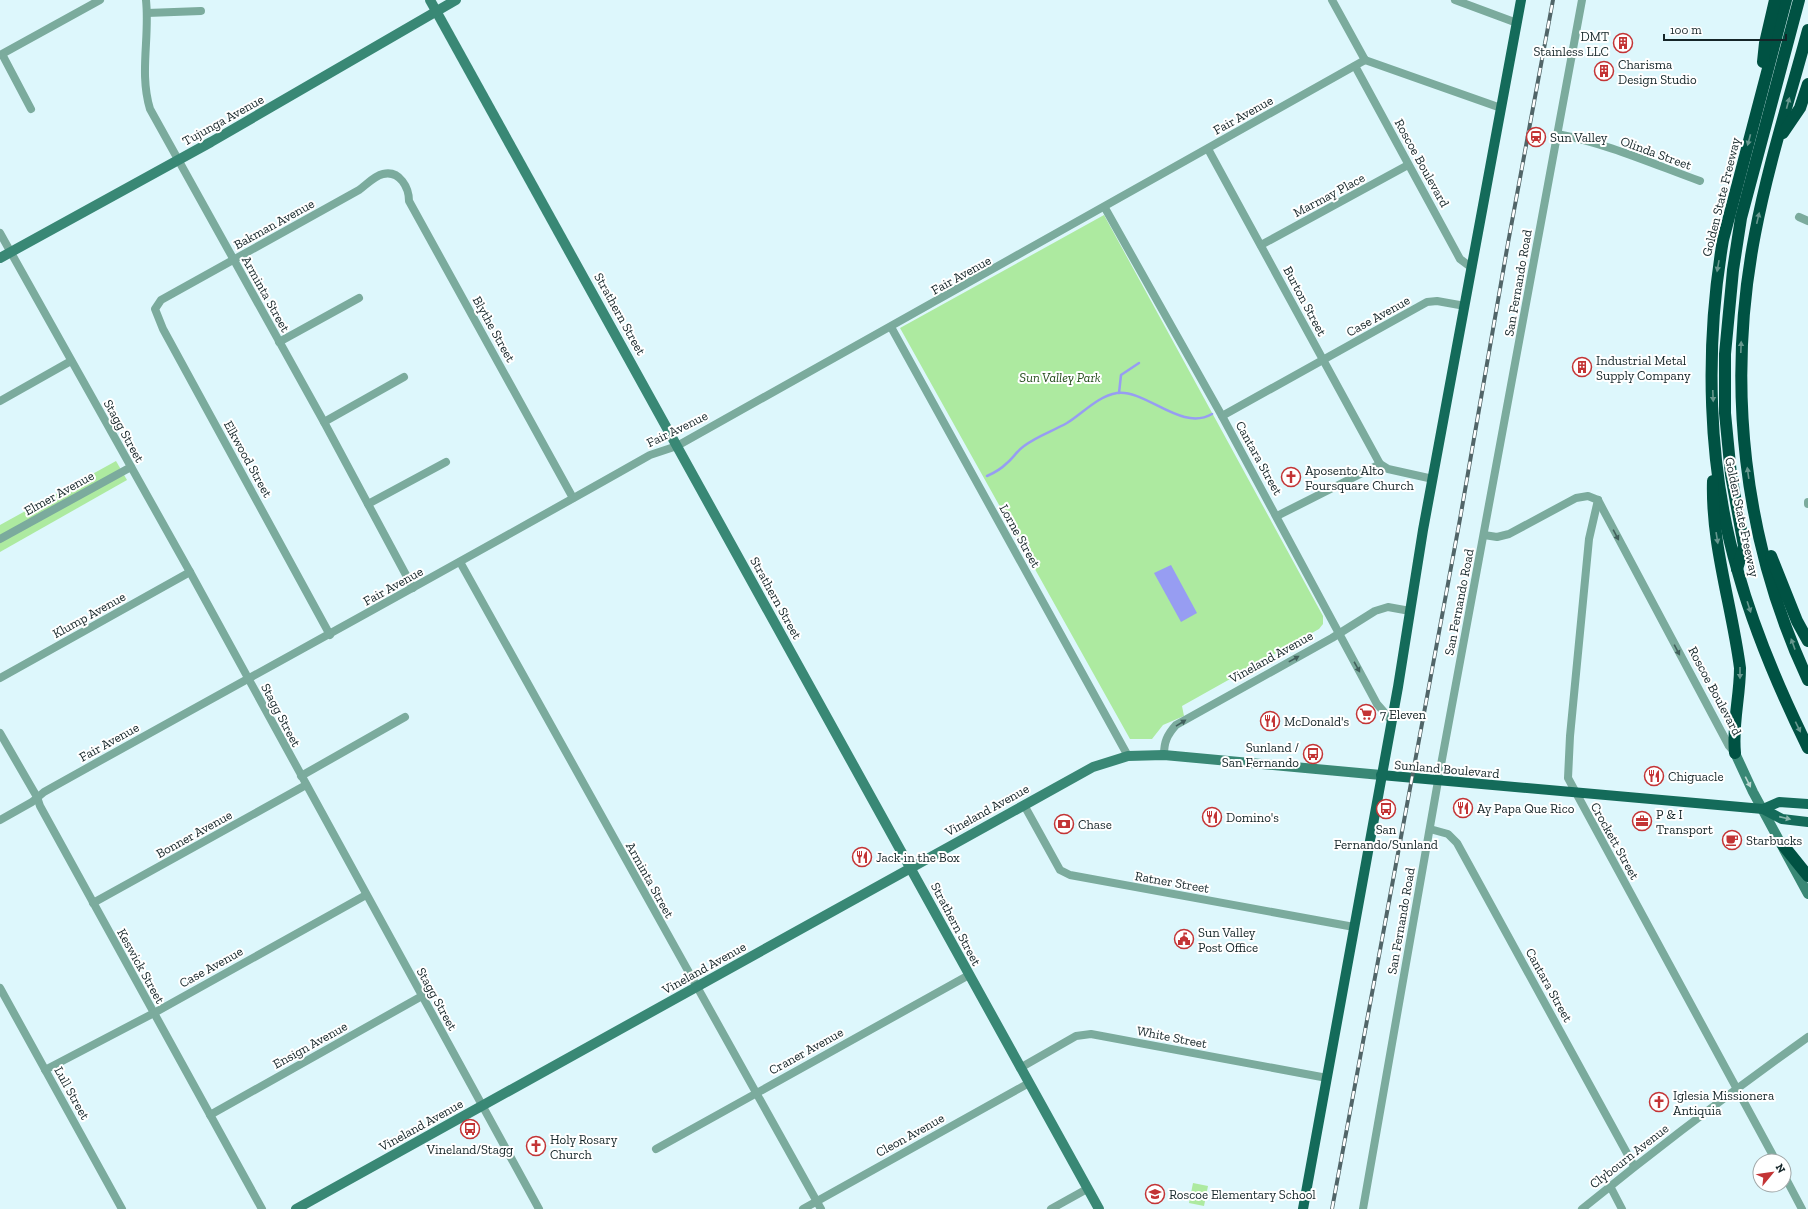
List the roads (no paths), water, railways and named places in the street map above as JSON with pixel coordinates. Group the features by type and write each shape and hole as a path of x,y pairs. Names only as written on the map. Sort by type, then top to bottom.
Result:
{"highway":[{"path":"1758,102 1765,43 1775,0"},
{"name":"Golden State Freeway","path":"1786,0 1723,240 1716,278 1712,386 1715,452 1722,500 1737,570 1764,652 1808,748"},
{"path":"1737,570 1744,546 1731,475 1725,413 1726,330 1733,270 1742,218 1799,0"},
{"path":"1805,0 1745,230 1736,288 1731,349 1732,412 1738,483 1753,509 1797,621 1808,641"},
{"name":"Golden State Freeway","path":"1808,30 1755,233 1743,313 1741,389 1744,442 1753,509 1772,584 1799,660 1808,680"},
{"path":"1778,141 1800,108 1808,84"},
{"path":"1715,452 1713,499 1716,532 1740,668 1740,689 1733,735 1735,753"},
{"path":"1783,845 1808,876"}],"main road":[{"name":"Strathern Street","path":"430,0 1099,1209"},
{"name":"Tujunga Avenue","path":"0,258 178,160 456,0"},
{"path":"1303,1209 1433,479 1521,0"},
{"name":"Roscoe Boulevard","path":"1735,753 1808,894"},
{"name":"Sunland Boulevard","path":"1128,756 1164,756 1763,809 1782,818 1808,822"},
{"name":"Vineland Avenue","path":"296,1209 1093,767 1128,756"},
{"name":"Sunland Boulevard","path":"1763,809 1779,802 1808,804"}],"street":[{"path":"31,109 2,54 100,0"},
{"name":"Arminta Street","path":"146,0 147,12 144,80 145,92 150,108 324,422 413,588"},
{"path":"1332,0 1365,60 1501,108"},
{"path":"1455,0 1517,23"},
{"name":"San Fernando Road","path":"1363,1209 1438,781 1582,0"},
{"path":"147,12 201,11"},
{"name":"Fair Avenue","path":"0,820 37,798 44,792 248,678 330,635 650,455 678,446 1105,208 1365,60"},
{"name":"Roscoe Boulevard","path":"1355,66 1460,259 1472,268"},
{"name":"Olinda Street","path":"1557,134 1575,137 1700,181"},
{"name":"Burton Street","path":"1208,149 1380,464"},
{"name":"Marmay Place","path":"1261,246 1408,165"},
{"name":"Bakman Avenue","path":"167,297 359,190 383,174 392,175"},
{"name":"Blythe Street","path":"392,175 403,180 409,191 409,201 573,498"},
{"name":"Cantara Street","path":"1105,208 1277,516 1377,704 1391,720"},
{"path":"1799,217 1808,221"},
{"name":"Stagg Street","path":"0,233 190,572 539,1209"},
{"name":"Elkwood Street","path":"167,297 161,300 155,309 163,329 330,635"},
{"path":"279,342 359,298"},
{"name":"Case Avenue","path":"1222,416 1427,302 1437,301 1465,306"},
{"name":"Lorne Street","path":"891,327 1128,756"},
{"path":"0,401 72,361"},
{"path":"324,422 404,377"},
{"path":"368,504 446,462"},
{"path":"1277,516 1380,464 1388,470 1433,479"},
{"name":"Elmer Avenue","path":"0,539 130,467"},
{"path":"1484,535 1497,537 1509,534 1576,498 1588,496 1598,500"},
{"name":"Roscoe Boulevard","path":"1598,500 1729,746 1735,753"},
{"name":"Crockett Street","path":"1598,500 1589,539 1570,736 1568,778 1574,792 1737,1087 1772,1153"},
{"name":"Arminta Street","path":"460,562 818,1205"},
{"name":"Klump Avenue","path":"0,678 190,572"},
{"name":"Vineland Avenue","path":"1164,756 1164,743 1168,733 1176,725 1381,608 1388,607 1410,611"},
{"path":"301,776 405,717"},
{"name":"Keswick Street","path":"0,734 37,798 93,903 262,1209"},
{"name":"Bonner Avenue","path":"93,903 306,785"},
{"name":"Ratner Street","path":"1024,805 1060,870 1070,875 1354,927"},
{"name":"Cantara Street","path":"1430,829 1448,834 1457,843 1634,1166"},
{"name":"Case Avenue","path":"45,1070 154,1013 366,895"},
{"name":"Craner Avenue","path":"656,1149 969,975"},
{"name":"Lull Street","path":"0,988 122,1209"},
{"name":"Ensign Avenue","path":"210,1115 422,996"},
{"name":"White Street","path":"1020,1068 1076,1036 1091,1034 1327,1078"},
{"name":"Clybourn Avenue","path":"1582,1209 1634,1166 1737,1087 1808,1037"},
{"name":"Cleon Avenue","path":"803,1209 818,1205 1029,1083"},
{"path":"1610,1186 1622,1209"},
{"path":"1052,1209 1087,1189"},
{"path":"1792,1190 1802,1209"}],"water":[{"path":"1171,565 1197,613 1181,622 1154,573"}],"waterway":[{"path":"1119,393 1121,375 1139,363"},
{"path":"987,476 1002,467 1029,442 1067,423 1097,401 1117,393 1128,393 1140,397 1188,418 1200,418 1212,414"}],"railway":[{"path":"1332,1209 1460,519 1508,243 1553,0"}],"place":[{"name":"DMT Stainless LLC","path":"1623,43"},
{"name":"Charisma Design Studio","path":"1604,71"},
{"name":"Sun Valley","path":"1536,137"},
{"name":"Industrial Metal Supply Company","path":"1582,367"},
{"name":"Aposento Alto Foursquare Church","path":"1291,477"},
{"name":"7 Eleven","path":"1366,714"},
{"name":"McDonald's","path":"1270,721"},
{"name":"Sunland / San Fernando","path":"1313,754"},
{"name":"Chiguacle","path":"1654,776"},
{"name":"Ay Papa Que Rico","path":"1463,808"},
{"name":"San Fernando/Sunland","path":"1386,809"},
{"name":"Domino's","path":"1212,817"},
{"name":"P & I Transport","path":"1642,821"},
{"name":"Chase","path":"1064,824"},
{"name":"Starbucks","path":"1732,840"},
{"name":"Jack in the Box","path":"862,857"},
{"name":"Sun Valley Post Office","path":"1184,939"},
{"name":"Iglesia Missionera Antiquia","path":"1659,1102"},
{"name":"Vineland/Stagg","path":"470,1129"},
{"name":"Holy Rosary Church","path":"536,1146"},
{"name":"Roscoe Elementary School","path":"1155,1194"}],"park label":[{"name":"Sun Valley Park","path":"1060,377"}]}
